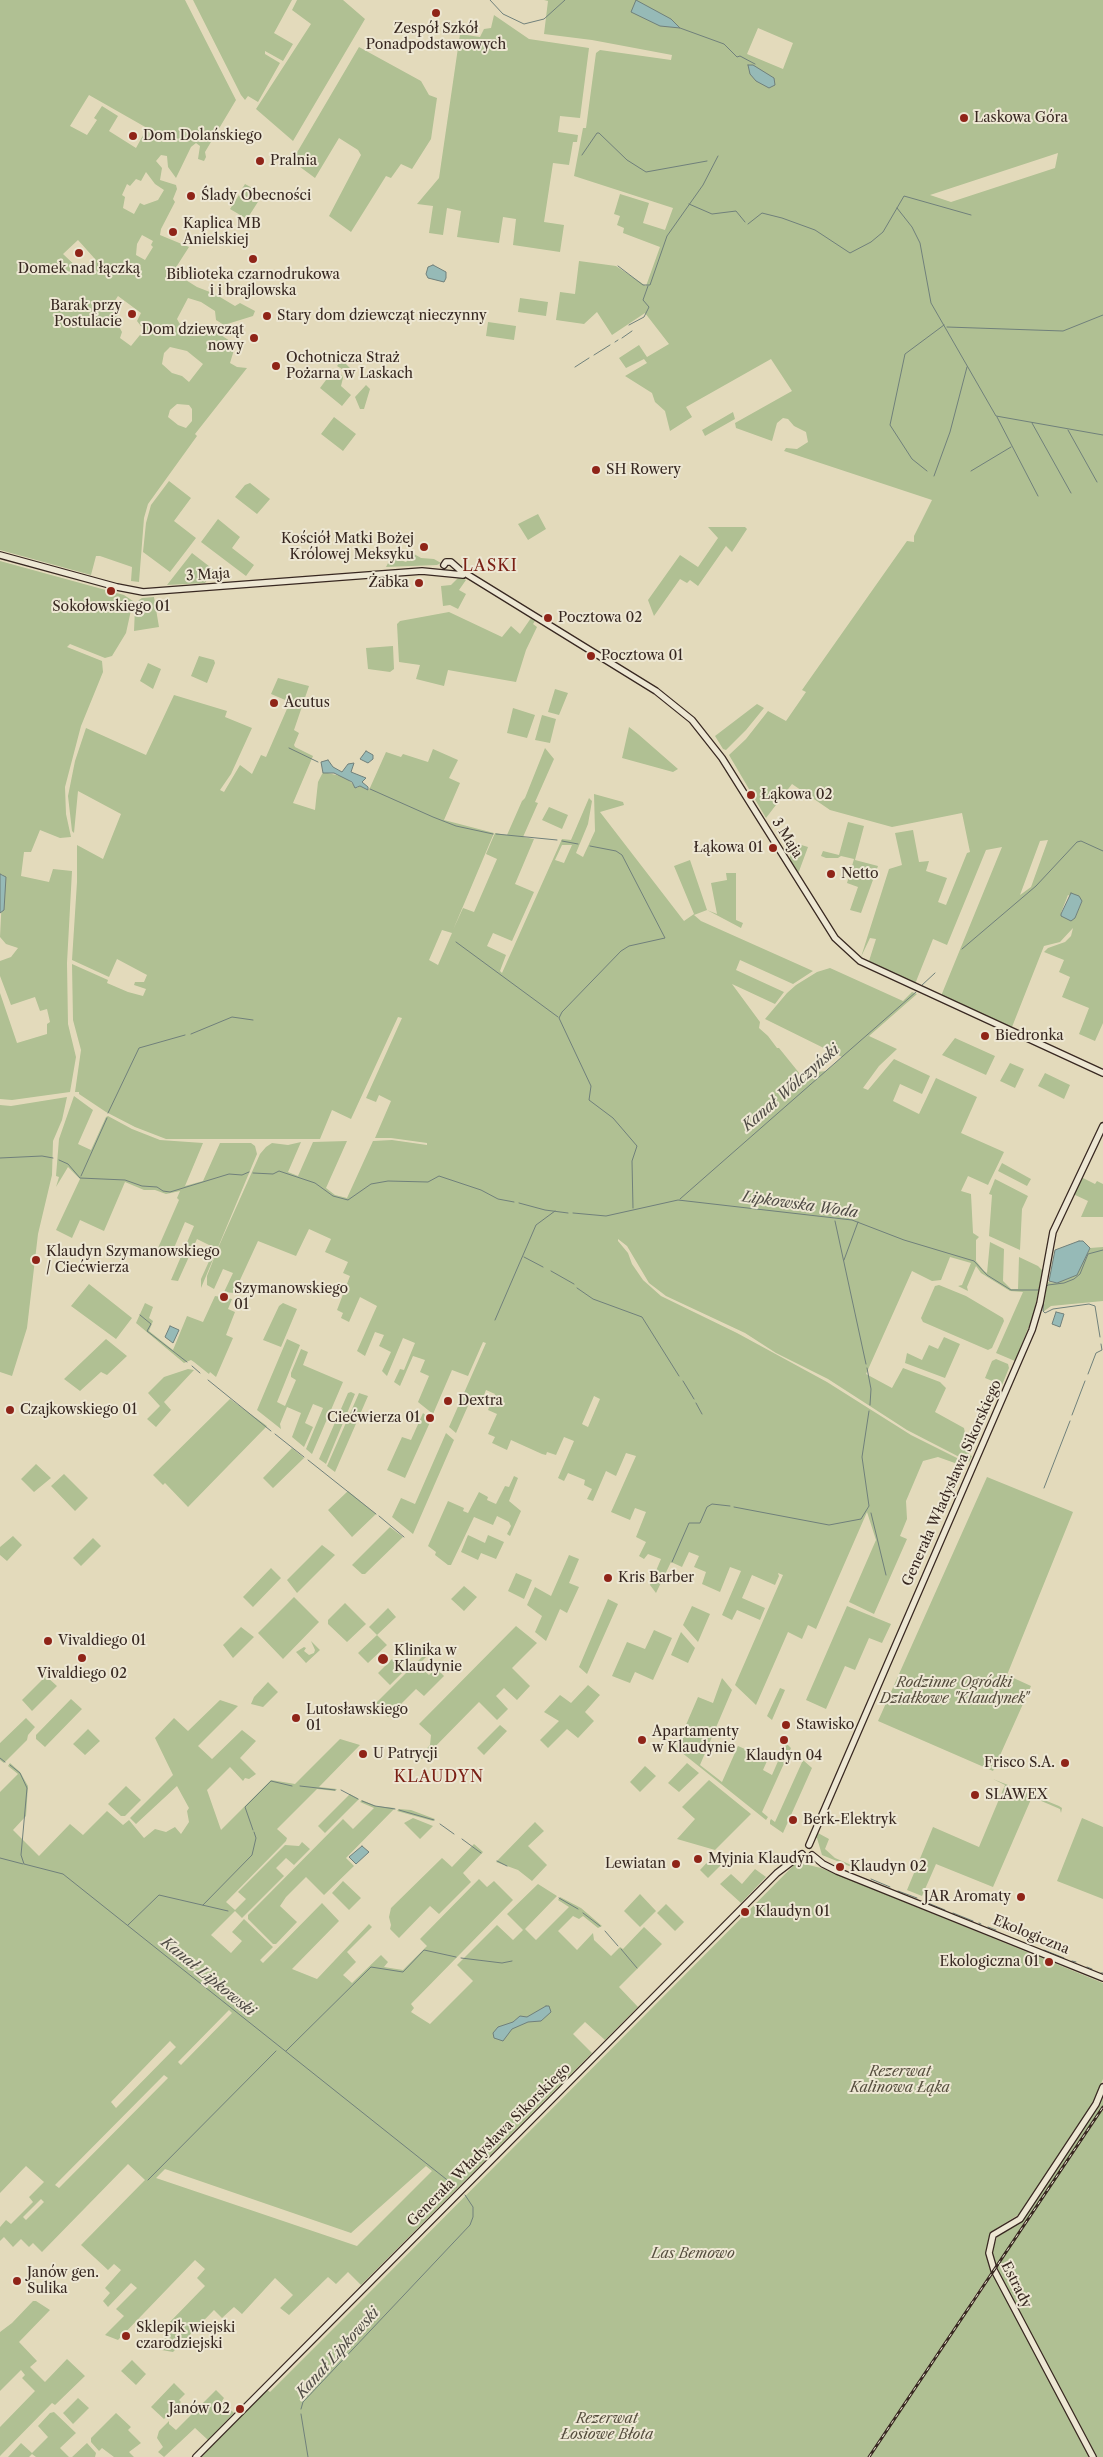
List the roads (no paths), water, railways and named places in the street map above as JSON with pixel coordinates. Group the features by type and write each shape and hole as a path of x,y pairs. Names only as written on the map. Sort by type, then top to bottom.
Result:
{"main road":[{"name":"3 Maja","path":"0,555 89,580 143,592 422,571 448,572 472,578"},
{"path":"450,561 455,566 448,572 444,565 450,561"},
{"name":"3 Maja","path":"422,571 444,565"},
{"name":"3 Maja","path":"455,566 656,691 692,720 722,758 828,928 852,956 874,970 1103,1073"},
{"name":"Generała Władysława Sikorskiego","path":"809,1845 1032,1330 1040,1303 1052,1232 1103,1126"},
{"path":"809,1845 814,1849 812,1855 806,1857 802,1854 803,1847 809,1845"},
{"name":"Generała Władysława Sikorskiego","path":"196,2457 771,1879 802,1854"},
{"name":"Ekologiczna","path":"812,1855 823,1864 837,1871 1103,1978"},
{"name":"Estrady","path":"1093,2457 994,2270 988,2253 993,2235 1020,2219 1096,2104 1103,2087"}],"water":[{"path":"636,0 671,19 680,28 660,26 631,12"},
{"path":"748,65 753,65 774,78 775,85 769,88 756,81 750,74"},
{"path":"433,265 446,272 444,282 428,278 426,274 428,267"},
{"path":"366,751 373,755 373,759 368,763 360,759"},
{"path":"328,760 333,767 342,772 348,764 354,763 351,772 366,778 362,782 368,787 368,790 360,786 355,788 352,782 334,773 323,773 321,762"},
{"path":"0,874 6,877 4,910 0,913"},
{"path":"1071,893 1079,896 1082,901 1075,918 1071,921 1061,916 1061,914"},
{"path":"1083,1241 1090,1248 1077,1275 1057,1283 1049,1281 1055,1250"},
{"path":"1056,1312 1064,1314 1060,1327 1052,1324"},
{"path":"170,1326 179,1330 173,1343 165,1337"},
{"path":"362,1846 369,1852 356,1864 349,1857"},
{"path":"549,2006 551,2012 541,2021 528,2022 512,2029 503,2041 494,2038 493,2033 498,2027 513,2022 520,2016 527,2017"}],"waterway":[{"path":"490,0 503,14 524,24 544,19 565,0"},
{"path":"680,28 724,44 737,57 740,56 755,64"},
{"path":"582,155 597,133 599,133 627,160 646,172 707,161"},
{"path":"618,266 643,285 650,285 667,236 703,185 718,156"},
{"path":"748,224 762,213 782,218 815,230 850,253 871,242 883,232 904,196 971,215"},
{"path":"689,204 712,214 736,211 745,222"},
{"path":"897,208 912,227 920,243 931,303 996,416 1103,435"},
{"path":"629,325 644,317 649,307 643,300 648,286"},
{"path":"947,327 1063,331 1103,315"},
{"path":"927,471 912,459 890,425 905,354 944,325"},
{"path":"622,338 632,331"},
{"path":"594,355 610,345"},
{"path":"575,367 589,358"},
{"path":"934,476 950,432 967,367"},
{"path":"997,417 1038,496"},
{"path":"1032,423 1071,493"},
{"path":"1068,430 1097,482"},
{"path":"971,471 1011,447"},
{"path":"289,748 318,762"},
{"path":"370,789 456,826 493,834"},
{"path":"496,834 557,840"},
{"path":"562,841 578,844"},
{"name":"Kanał Wólczyński","path":"962,949 1036,886 1077,842 1081,841 1103,851"},
{"path":"590,846 616,851 622,855 665,938 629,946 621,951 562,1012 559,1018 591,1086 589,1100 613,1118 637,1146 632,1161 633,1208"},
{"path":"456,942 558,1017"},
{"name":"Kanał Wólczyński","path":"921,986 935,973"},
{"name":"Kanał Wólczyński","path":"680,1199 916,992"},
{"path":"191,1034 232,1017 253,1020"},
{"path":"108,1113 139,1048 185,1035"},
{"path":"81,1176 107,1118"},
{"name":"Lipkowska Woda","path":"0,1158 42,1156 53,1158"},
{"name":"Lipkowska Woda","path":"59,1160 68,1164 80,1178 125,1180 170,1192 229,1174 242,1175 249,1172"},
{"name":"Lipkowska Woda","path":"253,1173 273,1174 279,1171 315,1183 333,1196 348,1200 371,1184 388,1181 428,1182 439,1176 481,1190 498,1199 514,1202"},
{"name":"Lipkowska Woda","path":"573,1213 606,1216 678,1200 852,1220 904,1240 974,1261 987,1275 1011,1290 1039,1290"},
{"name":"Lipkowska Woda","path":"519,1203 545,1210 568,1213"},
{"path":"495,1320 536,1225 555,1211"},
{"path":"835,1221 866,1364"},
{"path":"844,1260 858,1222"},
{"name":"Lipkowska Woda","path":"1045,1288 1048,1285 1064,1283 1074,1279 1080,1274 1088,1254 1103,1250"},
{"path":"524,1257 543,1267"},
{"path":"551,1271 574,1284"},
{"path":"577,1288 593,1299 642,1317 679,1376"},
{"path":"1044,1294 1043,1311 1045,1313 1053,1309 1089,1304 1095,1306 1100,1337"},
{"path":"140,1315 151,1324 147,1331 187,1362"},
{"path":"1088,1374 1096,1353 1102,1350 1101,1344"},
{"path":"192,1366 200,1373"},
{"path":"867,1368 871,1389 870,1405"},
{"path":"208,1380 271,1431"},
{"path":"683,1381 694,1399"},
{"path":"1072,1415 1085,1381"},
{"path":"696,1403 702,1414"},
{"path":"734,1507 829,1525 861,1519 869,1506 862,1457 869,1411"},
{"path":"1044,1488 1070,1421"},
{"path":"275,1434 304,1457"},
{"path":"308,1460 376,1514"},
{"path":"672,1562 689,1523 700,1523 707,1507 712,1504 730,1506"},
{"path":"871,1513 886,1575"},
{"path":"379,1516 404,1537"},
{"name":"Kanał Lipkowski","path":"0,1758 5,1762"},
{"name":"Kanał Lipkowski","path":"10,1765 20,1773 27,1788 21,1855 24,1864 63,1874 456,2187"},
{"path":"253,1830 245,1807 271,1781 292,1786"},
{"path":"300,1786 335,1790"},
{"path":"341,1790 358,1799"},
{"path":"362,1801 375,1806 395,1809"},
{"path":"399,1810 434,1820"},
{"path":"440,1824 454,1834"},
{"path":"203,1905 252,1855 256,1838 254,1832"},
{"path":"462,1839 481,1853"},
{"path":"0,1858 23,1864"},
{"path":"497,1861 507,1866"},
{"path":"871,1879 890,1887"},
{"path":"898,1891 917,1898"},
{"path":"128,1925 159,1895 228,1911"},
{"path":"559,1898 578,1909"},
{"path":"928,1903 945,1910"},
{"path":"583,1913 600,1926"},
{"path":"953,1913 973,1921"},
{"path":"988,1927 996,1930"},
{"path":"605,1931 618,1946"},
{"path":"621,1949 637,1968"},
{"path":"286,2051 371,1967 403,1972 424,1950 456,1957"},
{"path":"1044,1950 1064,1958"},
{"path":"461,1958 502,1963 512,1961"},
{"path":"1072,1961 1076,1962"},
{"path":"1087,1967 1092,1969"},
{"path":"148,2180 276,2051"},
{"name":"Kanał Lipkowski","path":"301,2409 303,2402 470,2225 473,2217 473,2207 465,2195"},
{"name":"Kanał Lipkowski","path":"301,2414 308,2457"}],"railway":[{"path":"869,2457 1103,2107"}],"place":[{"name":"Zespół Szkół Ponadpodstawowych","path":"436,13"},
{"name":"Laskowa Góra","path":"964,118"},
{"name":"Dom Dolańskiego","path":"133,136"},
{"name":"Pralnia","path":"260,161"},
{"name":"Ślady Obecności","path":"191,196"},
{"name":"Kaplica MB Anielskiej","path":"173,232"},
{"name":"Domek nad łączką","path":"79,253"},
{"name":"Biblioteka czarnodrukowa i i brajlowska","path":"253,259"},
{"name":"Barak przy Postulacie","path":"132,314"},
{"name":"Stary dom dziewcząt nieczynny","path":"267,316"},
{"name":"Dom dziewcząt nowy","path":"254,338"},
{"name":"Ochotnicza Straż Pożarna w Laskach","path":"276,366"},
{"name":"SH Rowery","path":"596,470"},
{"name":"Kościół Matki Bożej Królowej Meksyku","path":"424,547"},
{"name":"Żabka","path":"419,583"},
{"name":"Sokołowskiego 01","path":"111,591"},
{"name":"Pocztowa 02","path":"548,618"},
{"name":"Pocztowa 01","path":"591,656"},
{"name":"Acutus","path":"274,703"},
{"name":"Łąkowa 02","path":"751,795"},
{"name":"Łąkowa 01","path":"773,848"},
{"name":"Netto","path":"831,874"},
{"name":"Biedronka","path":"985,1036"},
{"name":"Klaudyn Szymanowskiego / Ciećwierza","path":"36,1260"},
{"name":"Szymanowskiego 01","path":"224,1297"},
{"name":"Dextra","path":"448,1401"},
{"name":"Czajkowskiego 01","path":"10,1410"},
{"name":"Ciećwierza 01","path":"430,1418"},
{"name":"Kris Barber","path":"608,1578"},
{"name":"Vivaldiego 01","path":"48,1641"},
{"name":"Vivaldiego 02","path":"82,1658"},
{"name":"Klinika w Klaudynie","path":"383,1659"},
{"name":"Lutosławskiego 01","path":"296,1718"},
{"name":"Stawisko","path":"786,1725"},
{"name":"Apartamenty w Klaudynie","path":"642,1740"},
{"name":"Klaudyn 04","path":"784,1740"},
{"name":"U Patrycji","path":"363,1754"},
{"name":"Frisco S.A.","path":"1065,1763"},
{"name":"SLAWEX","path":"975,1795"},
{"name":"Berk-Elektryk","path":"793,1820"},
{"name":"Myjnia Klaudyn","path":"698,1859"},
{"name":"Lewiatan","path":"676,1864"},
{"name":"Klaudyn 02","path":"840,1867"},
{"name":"JAR Aromaty","path":"1021,1897"},
{"name":"Klaudyn 01","path":"745,1912"},
{"name":"Ekologiczna 01","path":"1049,1962"},
{"name":"Janów gen. Sulika","path":"17,2281"},
{"name":"Sklepik wiejski czarodziejski","path":"126,2336"},
{"name":"Janów 02","path":"240,2409"}],"district":[{"name":"LASKI","path":"490,566"},
{"name":"KLAUDYN","path":"439,1777"}],"park label":[{"name":"Rodzinne Ogródki Działkowe \"Klaudynek\"","path":"954,1692"},
{"name":"Rezerwat Kalinowa Łąka","path":"900,2080"},
{"name":"Las Bemowo","path":"693,2254"},
{"name":"Rezerwat Łosiowe Błota","path":"607,2428"}]}
